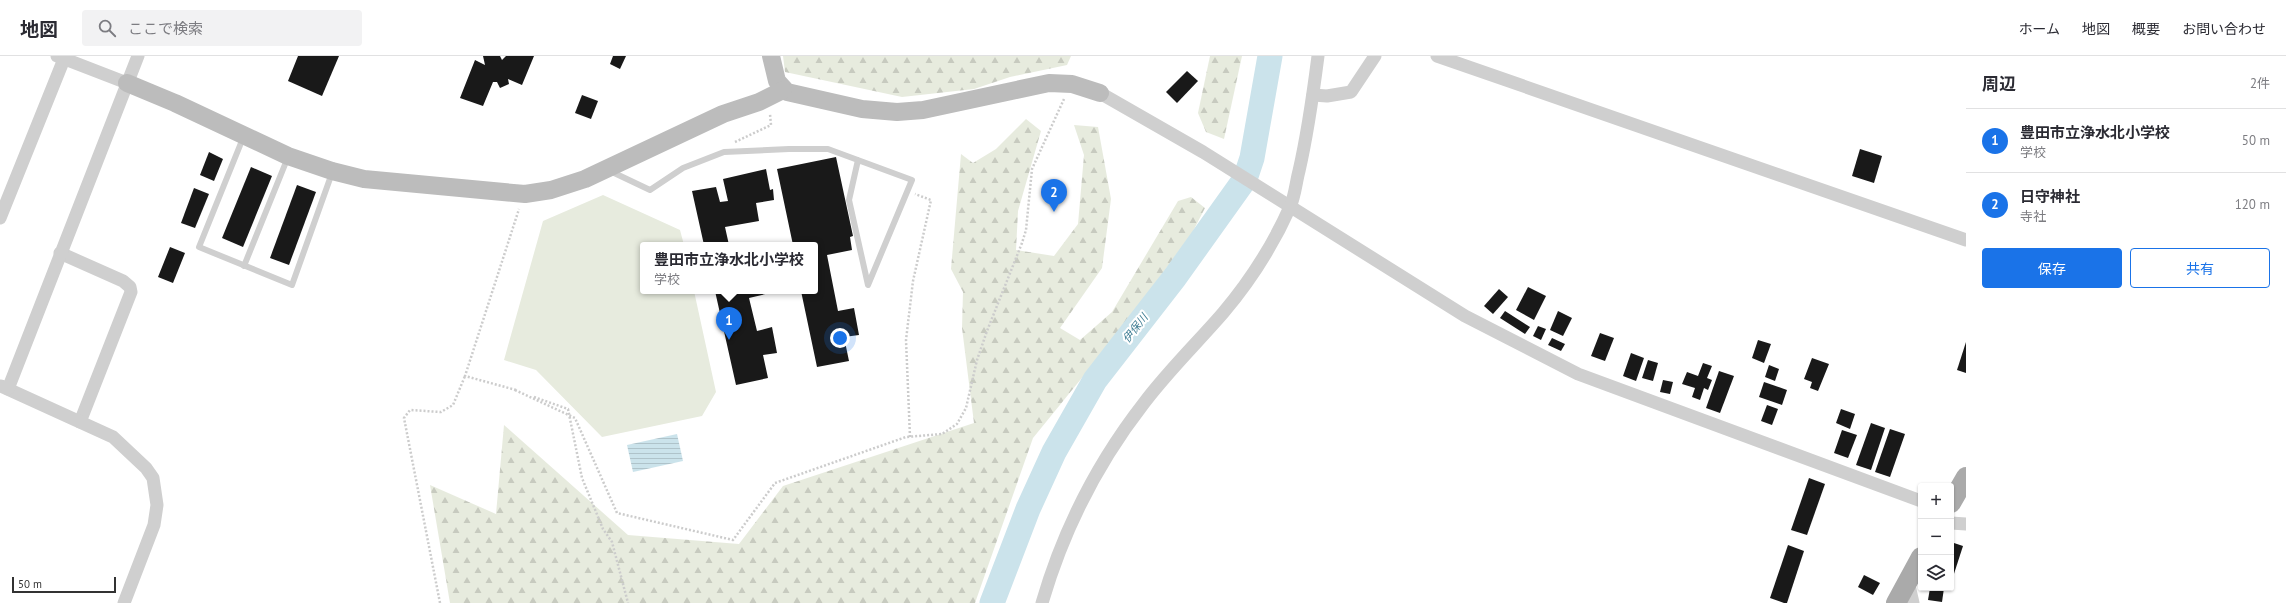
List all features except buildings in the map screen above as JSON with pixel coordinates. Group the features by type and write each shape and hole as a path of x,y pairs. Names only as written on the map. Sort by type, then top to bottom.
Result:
{"main road":[{"path":"1954,498 1966,477"},
{"path":"1896,603 1918,563"}],"street":[{"path":"124,603 154,525 157,505 155,487 146,468 117,440 4,387 60,253 138,56"},
{"path":"771,56 777,81 784,90 792,94 862,109 897,112 924,110 1049,83 1072,84 1100,93 1286,202 1465,316 1578,374 1918,500"},
{"path":"1042,603 1059,552 1075,514 1118,438 1144,402 1224,312 1249,279 1270,246 1286,202 1309,125 1318,56"},
{"path":"1313,95 1327,96 1351,92 1375,56"},
{"path":"1437,56 1966,240"},
{"path":"0,218 60,58 128,83 175,103 288,156 332,171 364,178 525,194 551,190 605,169 723,114 759,102 784,90"},
{"path":"60,253 123,281 130,287 131,292 80,422"},
{"path":"1954,523 1966,524"},
{"path":"1908,581 1913,603"}],"lane":[{"path":"244,136 199,247 292,285 332,179 332,171"},
{"path":"605,169 650,190 683,168 724,152 789,148 828,149 858,160 912,180 868,285 848,200 858,160"},
{"path":"244,266 288,156"}],"path":[{"path":"514,390 575,418 616,513 733,540 775,483 910,437 942,434 957,424 966,408 977,360 1026,230 1032,169 1064,98"},
{"path":"724,152 736,141 771,125 770,114"},
{"path":"908,192 931,200 913,281 906,340 910,437"},
{"path":"440,603 404,418 410,410 441,412 453,405 465,376 525,194"},
{"path":"465,376 514,390 568,409 582,478 603,529 612,542 628,603"}],"green space":[{"path":"783,56 1071,56 1067,65 1010,77 974,89 902,97 785,72"},
{"path":"1210,56 1242,56 1224,139 1206,132 1198,113"},
{"path":"1026,119 1041,131 1018,211 1016,250 1054,256 1078,224 1084,155 1074,125 1098,127 1111,199 1102,268 1060,328 1080,340 1112,312 1178,201 1191,197 1205,208 1191,235 1116,336 1033,438 975,603 450,603 430,485 496,514 504,425 628,535 739,544 783,486 974,423 962,328 963,292 951,269 961,154 973,163 996,149"},
{"path":"603,195 680,230 683,242 640,242 640,294 695,294 716,392 702,416 602,437 536,370 504,360 543,221"}],"water":[{"path":"677,434 683,461 633,472 627,445"}],"waterway":[{"name":"伊保川","path":"992,603 1028,509 1054,452 1095,380 1175,277 1245,179 1252,158 1270,56"}],"place":[{"name":"日守神社","path":"1054,212"},
{"name":"豊田市立浄水北小学校","path":"729,340"}]}
